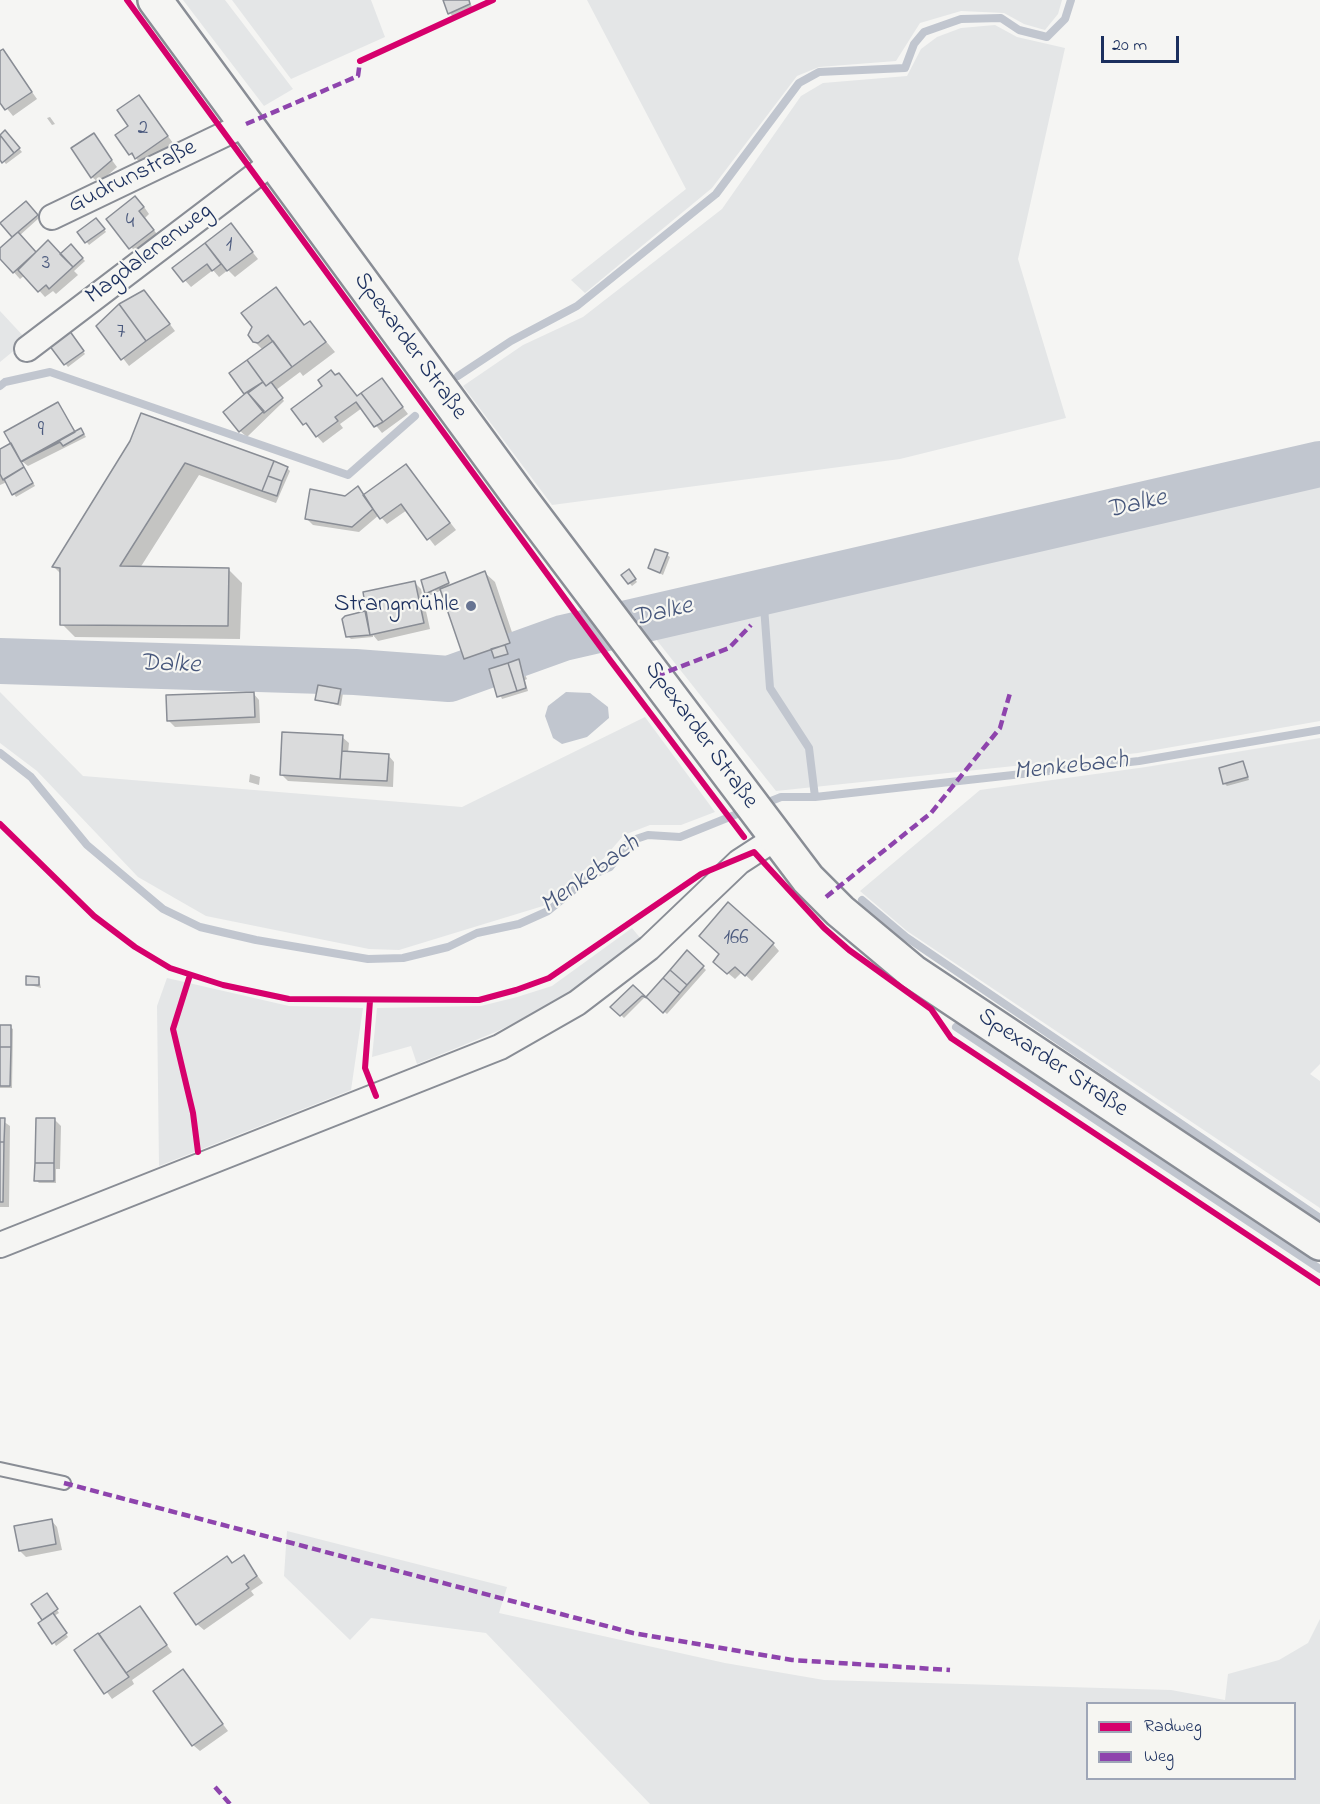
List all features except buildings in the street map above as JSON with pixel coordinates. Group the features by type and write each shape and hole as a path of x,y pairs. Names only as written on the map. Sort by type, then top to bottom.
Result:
{"main road":[{"name":"Spexarder Straße","path":"155,0 739,790 808,879 840,911 913,972 1320,1243"}],"street":[{"name":"Gudrunstraße","path":"52,217 246,124"},
{"name":"Magdalenenweg","path":"27,349 273,162"},
{"path":"0,1245 500,1047 577,1003 649,948 772,833"}],"lane":[{"path":"0,1469 64,1483"}],"shaded area":[{"path":"183,0 225,0 293,89 264,106"},
{"path":"232,0 371,0 385,37 291,79"},
{"path":"587,0 1062,0 1058,14 1045,30 1024,24 1004,13 961,11 920,23 896,61 819,67 797,76 712,188 585,293 571,280 686,189"},
{"path":"995,25 1017,37 1065,48 1018,259 1066,418 900,459 552,505 463,386 523,345 583,317 722,209 801,96 823,83 907,76 921,49 937,37 961,28"},
{"path":"0,311 27,340 0,362"},
{"path":"1320,478 1320,721 1138,753 776,791 655,638"},
{"path":"0,692 83,776 462,807 645,717 715,812 681,825 650,825 624,835 603,859 585,869 543,906 399,950 369,949 206,916 138,877 37,771 0,743"},
{"path":"566,692 590,693 608,707 609,718 587,737 562,744 553,738 545,716 548,706"},
{"path":"1320,738 1320,1064 1310,1074 1320,1081 1320,1208 907,931 860,891 980,790 1146,767"},
{"path":"632,928 641,939 567,996 498,1031 417,1064 411,1046 372,1057 377,1008 481,1006 517,997 552,986"},
{"path":"167,978 289,1006 363,1008 351,1090 159,1166 157,1006"},
{"path":"287,1531 507,1587 499,1613 725,1663 824,1680 1171,1690 1225,1700 1228,1674 1279,1660 1308,1643 1320,1619 1320,1804 650,1804 486,1633 371,1618 350,1640 284,1576"}],"waterway":[{"path":"458,376 511,341 577,306 716,194 799,83 819,72 905,68 914,44 924,32 961,19 1001,18 1019,30 1047,37 1065,19 1071,0"},
{"path":"0,386 5,382 50,372 348,475 415,416"},
{"name":"Dalke","path":"0,661 355,672 449,679 563,638 1320,464"},
{"path":"763,593 770,688 809,748 815,797"},
{"name":"Menkebach","path":"761,805 781,797 815,797 1139,761 1320,730"},
{"name":"Menkebach","path":"0,753 31,777 87,845 163,909 200,927 256,940 368,959 403,958 448,947 477,933 519,924 548,911 592,875 610,867 630,841 648,835 680,837 747,810"},
{"path":"862,900 906,937 1320,1218"},
{"path":"956,1027 1320,1269"}],"marked path":[{"path":"246,124 358,76 360,61 365,59"},
{"path":"656,676 729,648 751,625"},
{"path":"826,897 931,813 1000,728 1010,693"},
{"path":"64,1483 633,1633 792,1660 950,1670"},
{"path":"215,1787 230,1804"}],"cycle path":[{"path":"127,0 610,660 744,837"},
{"path":"360,61 493,0"},
{"path":"0,824 94,916 135,947 170,968 223,985 289,999 479,1000 516,990 549,978 701,874 754,852 824,928 849,950 931,1009 951,1038 1320,1283"},
{"path":"190,975 173,1029 193,1113 198,1152"},
{"path":"370,1001 365,1068 376,1096"}],"place":[{"name":"Strangmühle","path":"471,606"}]}
